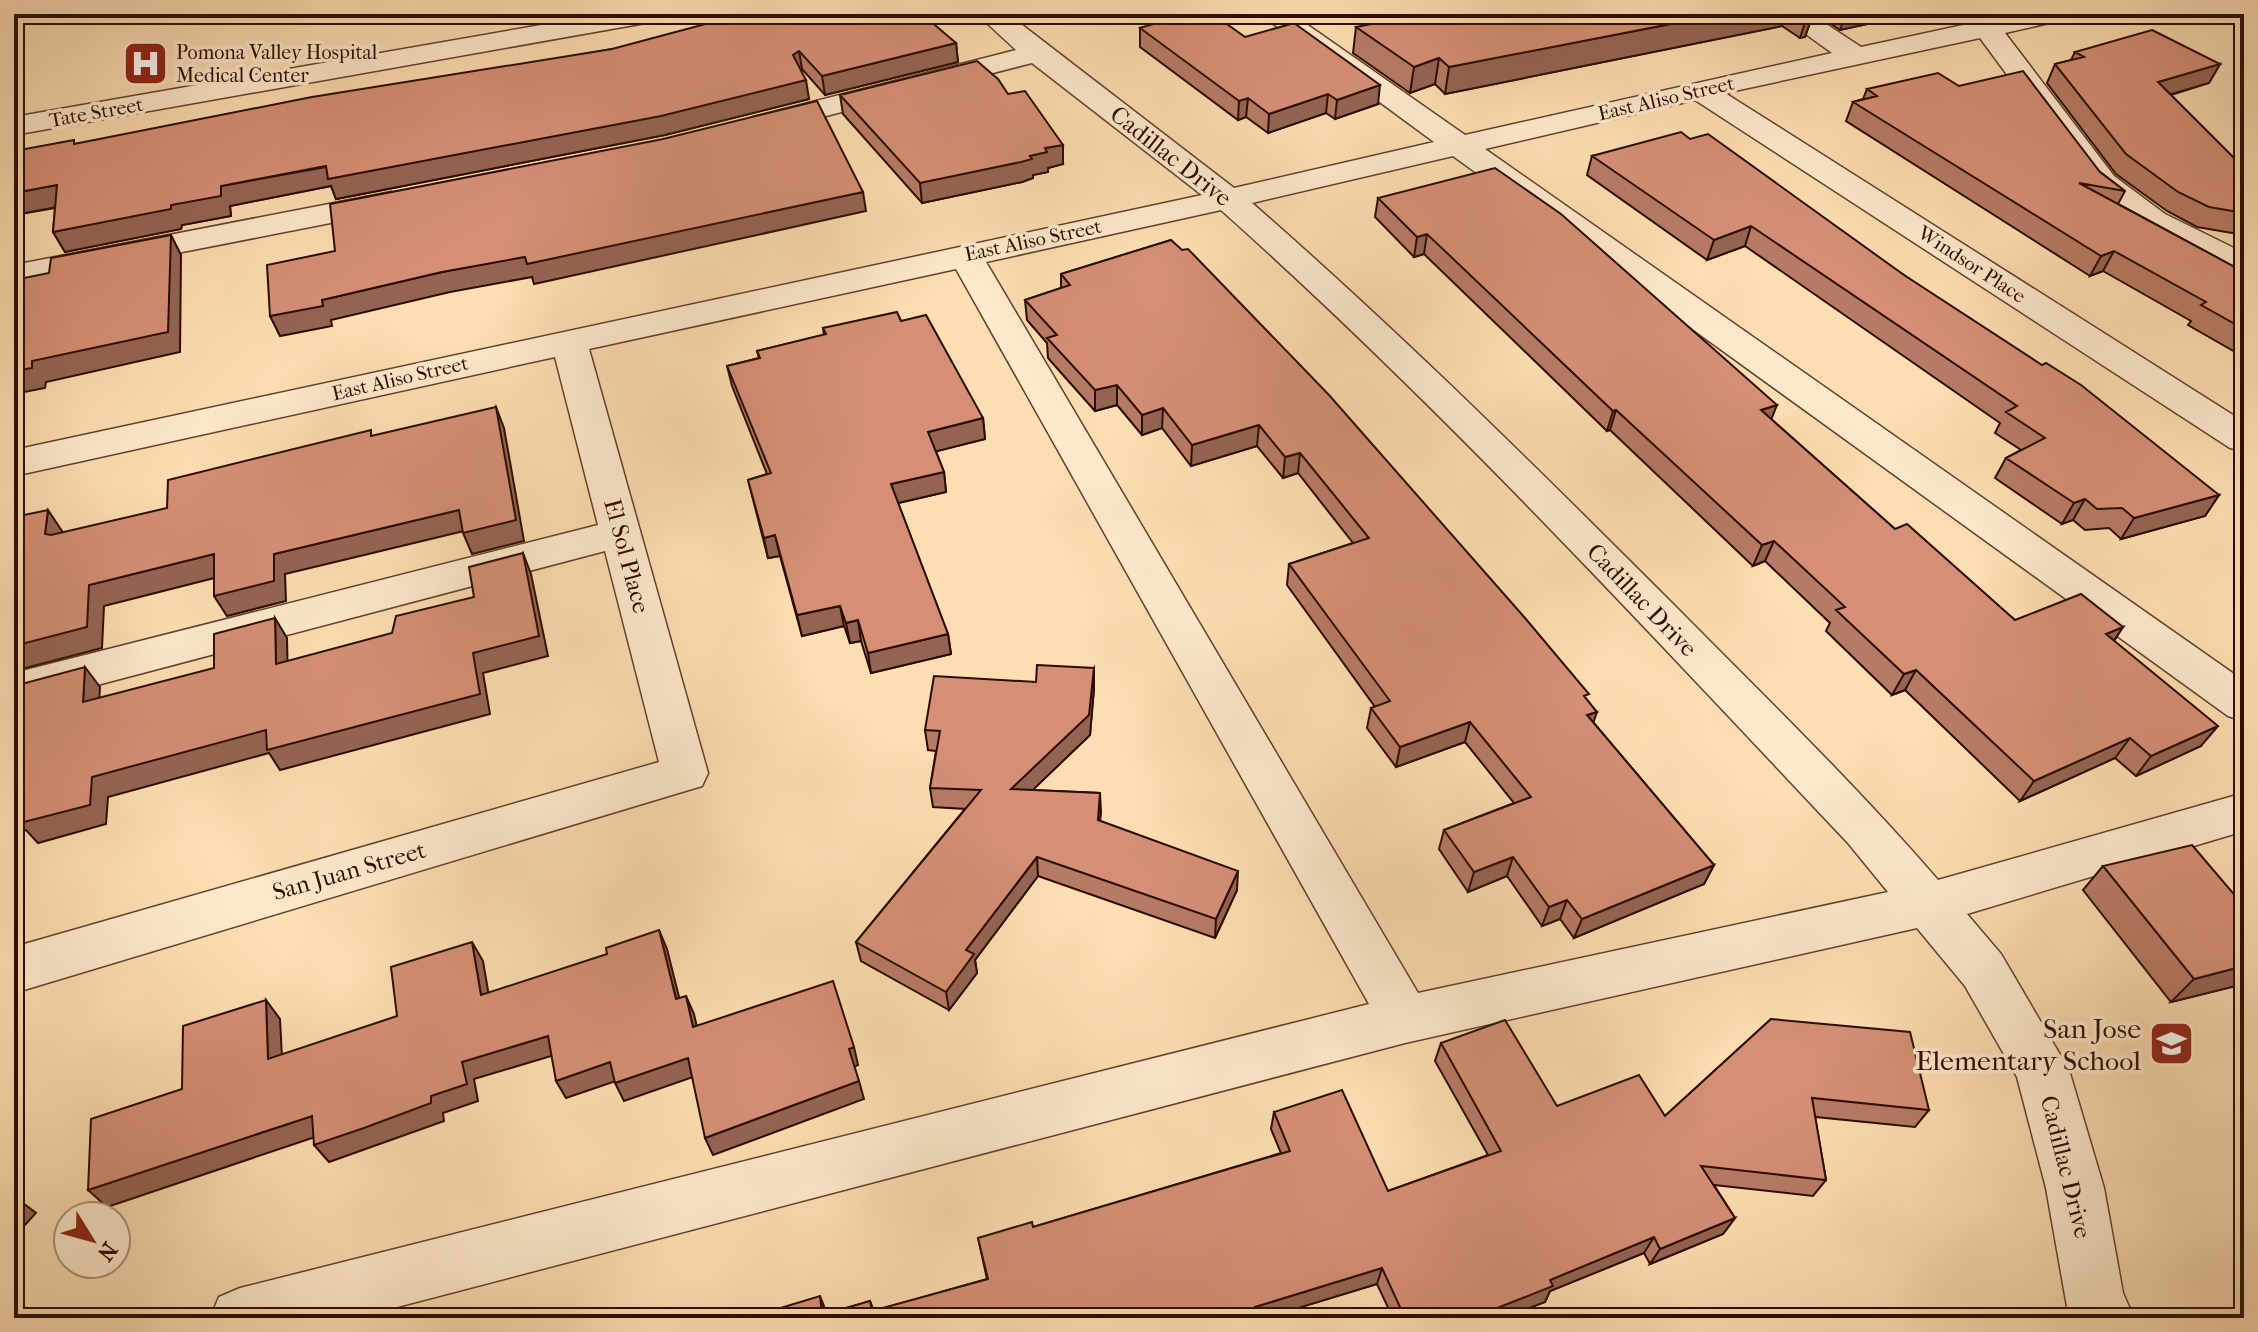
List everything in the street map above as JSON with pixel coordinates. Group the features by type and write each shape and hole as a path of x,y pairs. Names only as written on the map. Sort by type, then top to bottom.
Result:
{"street":[{"name":"Tate Street","path":"14,126 651,14"},
{"name":"Cadillac Drive","path":"991,14 1037,53 1228,199 1338,296 1552,506 1865,829 1983,970 2042,1070 2075,1188 2091,1315"},
{"path":"1274,14 2244,704"},
{"path":"1792,14 1856,56"},
{"name":"East Aliso Street","path":"14,463 1228,199 1700,90 2052,14"},
{"path":"1987,28 2103,183 2153,221 2244,266"},
{"path":"728,132 1037,53"},
{"name":"Windsor Place","path":"1700,90 2244,439"},
{"path":"14,275 415,198"},
{"path":"965,255 1405,1019"},
{"name":"El Sol Place","path":"569,340 685,773"},
{"path":"14,690 620,533"},
{"name":"San Juan Street","path":"14,970 685,773"},
{"path":"240,1318 1405,1019 1928,904 2244,812"}],"building":[{"path":"743,14 922,14 956,43 822,76 799,51 793,55 806,80 661,116 328,179 326,166 221,186 221,196 53,232 57,185 14,193 14,151 74,140 74,144 312,97 612,49"},
{"path":"1187,14 1205,14 1212,19 1217,17 1245,37 1294,23 1380,85 1337,100 1328,94 1269,114 1248,98 1239,101 1140,28"},
{"path":"1435,14 1447,24 1498,14 1722,14 1449,67 1439,58 1414,67 1356,27"},
{"path":"2152,30 2220,64 2158,82 2244,168 2244,213 2209,207 2178,192 2126,154 2055,64 2084,57 2075,52"},
{"path":"977,61 998,79 1008,94 1025,91 1063,145 1045,148 1047,152 1021,162 920,183 840,95"},
{"path":"2023,71 2100,172 2125,191 2079,183 2244,272 2244,329 2201,305 2206,302 2114,251 2101,256 1853,102 1877,96 1867,89 1938,73 1959,86"},
{"path":"817,101 863,192 527,264 525,257 442,272 322,300 323,306 270,316 267,265 335,251 330,204 663,139"},
{"path":"1681,132 1690,139 1708,134 1904,275 2042,365 2046,363 2081,385 2219,495 2134,518 2122,508 2097,509 2085,499 2074,503 2006,458 2045,438 2006,412 2017,406 1751,226 1714,240 1592,156"},
{"path":"1495,168 1561,214 1777,405 1761,410 1895,529 1907,524 2015,620 2081,594 2123,627 2106,634 2218,726 2151,756 2130,738 2034,781 1916,670 1904,674 1836,610 1845,607 1774,541 1762,545 1616,410 1613,411 1427,234 1417,237 1378,198"},
{"path":"171,235 168,332 32,361 32,368 14,371 14,280 49,273 51,258"},
{"path":"1171,240 1182,250 1188,249 1329,395 1525,618 1589,694 1584,696 1597,712 1587,715 1714,865 1582,919 1567,900 1549,907 1513,857 1474,872 1444,830 1531,797 1470,722 1400,747 1371,708 1390,701 1289,564 1369,538 1300,453 1285,457 1259,425 1192,445 1163,408 1142,415 1117,385 1095,390 1047,338 1057,335 1025,300 1070,285 1061,274"},
{"path":"897,312 901,321 926,315 983,418 928,432 944,472 891,484 948,634 868,653 858,620 846,623 840,606 797,615 775,535 764,538 748,480 771,473 727,366 760,358 757,351 826,334 823,328"},
{"path":"496,407 516,520 463,533 459,510 274,554 274,581 214,596 214,554 89,585 87,627 14,646 14,517 48,510 45,534 51,535 167,508 168,480 371,430 371,436"},
{"path":"523,553 539,636 473,653 480,694 267,750 266,730 92,777 90,805 20,823 22,807 14,809 14,686 85,667 83,702 214,668 214,634 275,618 276,664 392,633 396,616 474,597 469,567"},
{"path":"1037,665 1094,668 1089,715 1011,789 1100,793 1098,820 1238,871 1216,919 1037,857 966,950 974,954 946,992 856,942 981,790 930,788 940,731 925,730 934,676 1036,682"},
{"path":"2192,845 2244,906 2244,966 2194,979 2103,866"},
{"path":"659,930 676,999 686,996 693,1027 833,981 854,1047 849,1049 859,1081 705,1138 688,1058 615,1083 610,1062 556,1081 548,1036 462,1062 467,1084 431,1096 431,1103 314,1145 312,1116 88,1190 91,1119 182,1089 183,1026 266,1000 268,1059 397,1016 391,967 472,942 481,995 607,954 606,948"},
{"path":"1771,1019 1910,1032 1929,1110 1812,1098 1826,1180 1701,1166 1735,1218 1660,1249 1654,1237 1550,1280 1553,1286 1472,1318 1405,1318 1382,1268 1255,1307 1258,1318 764,1318 764,1313 820,1296 822,1315 870,1301 872,1311 988,1279 978,1238 1032,1222 1033,1227 1290,1151 1274,1112 1342,1090 1388,1191 1501,1151 1441,1043 1505,1020 1557,1106 1639,1075 1665,1116"}],"place":[{"name":"Pomona Valley Hospital Medical Center","path":"145,64"},
{"name":"San Jose Elementary School","path":"2172,1044"}]}
